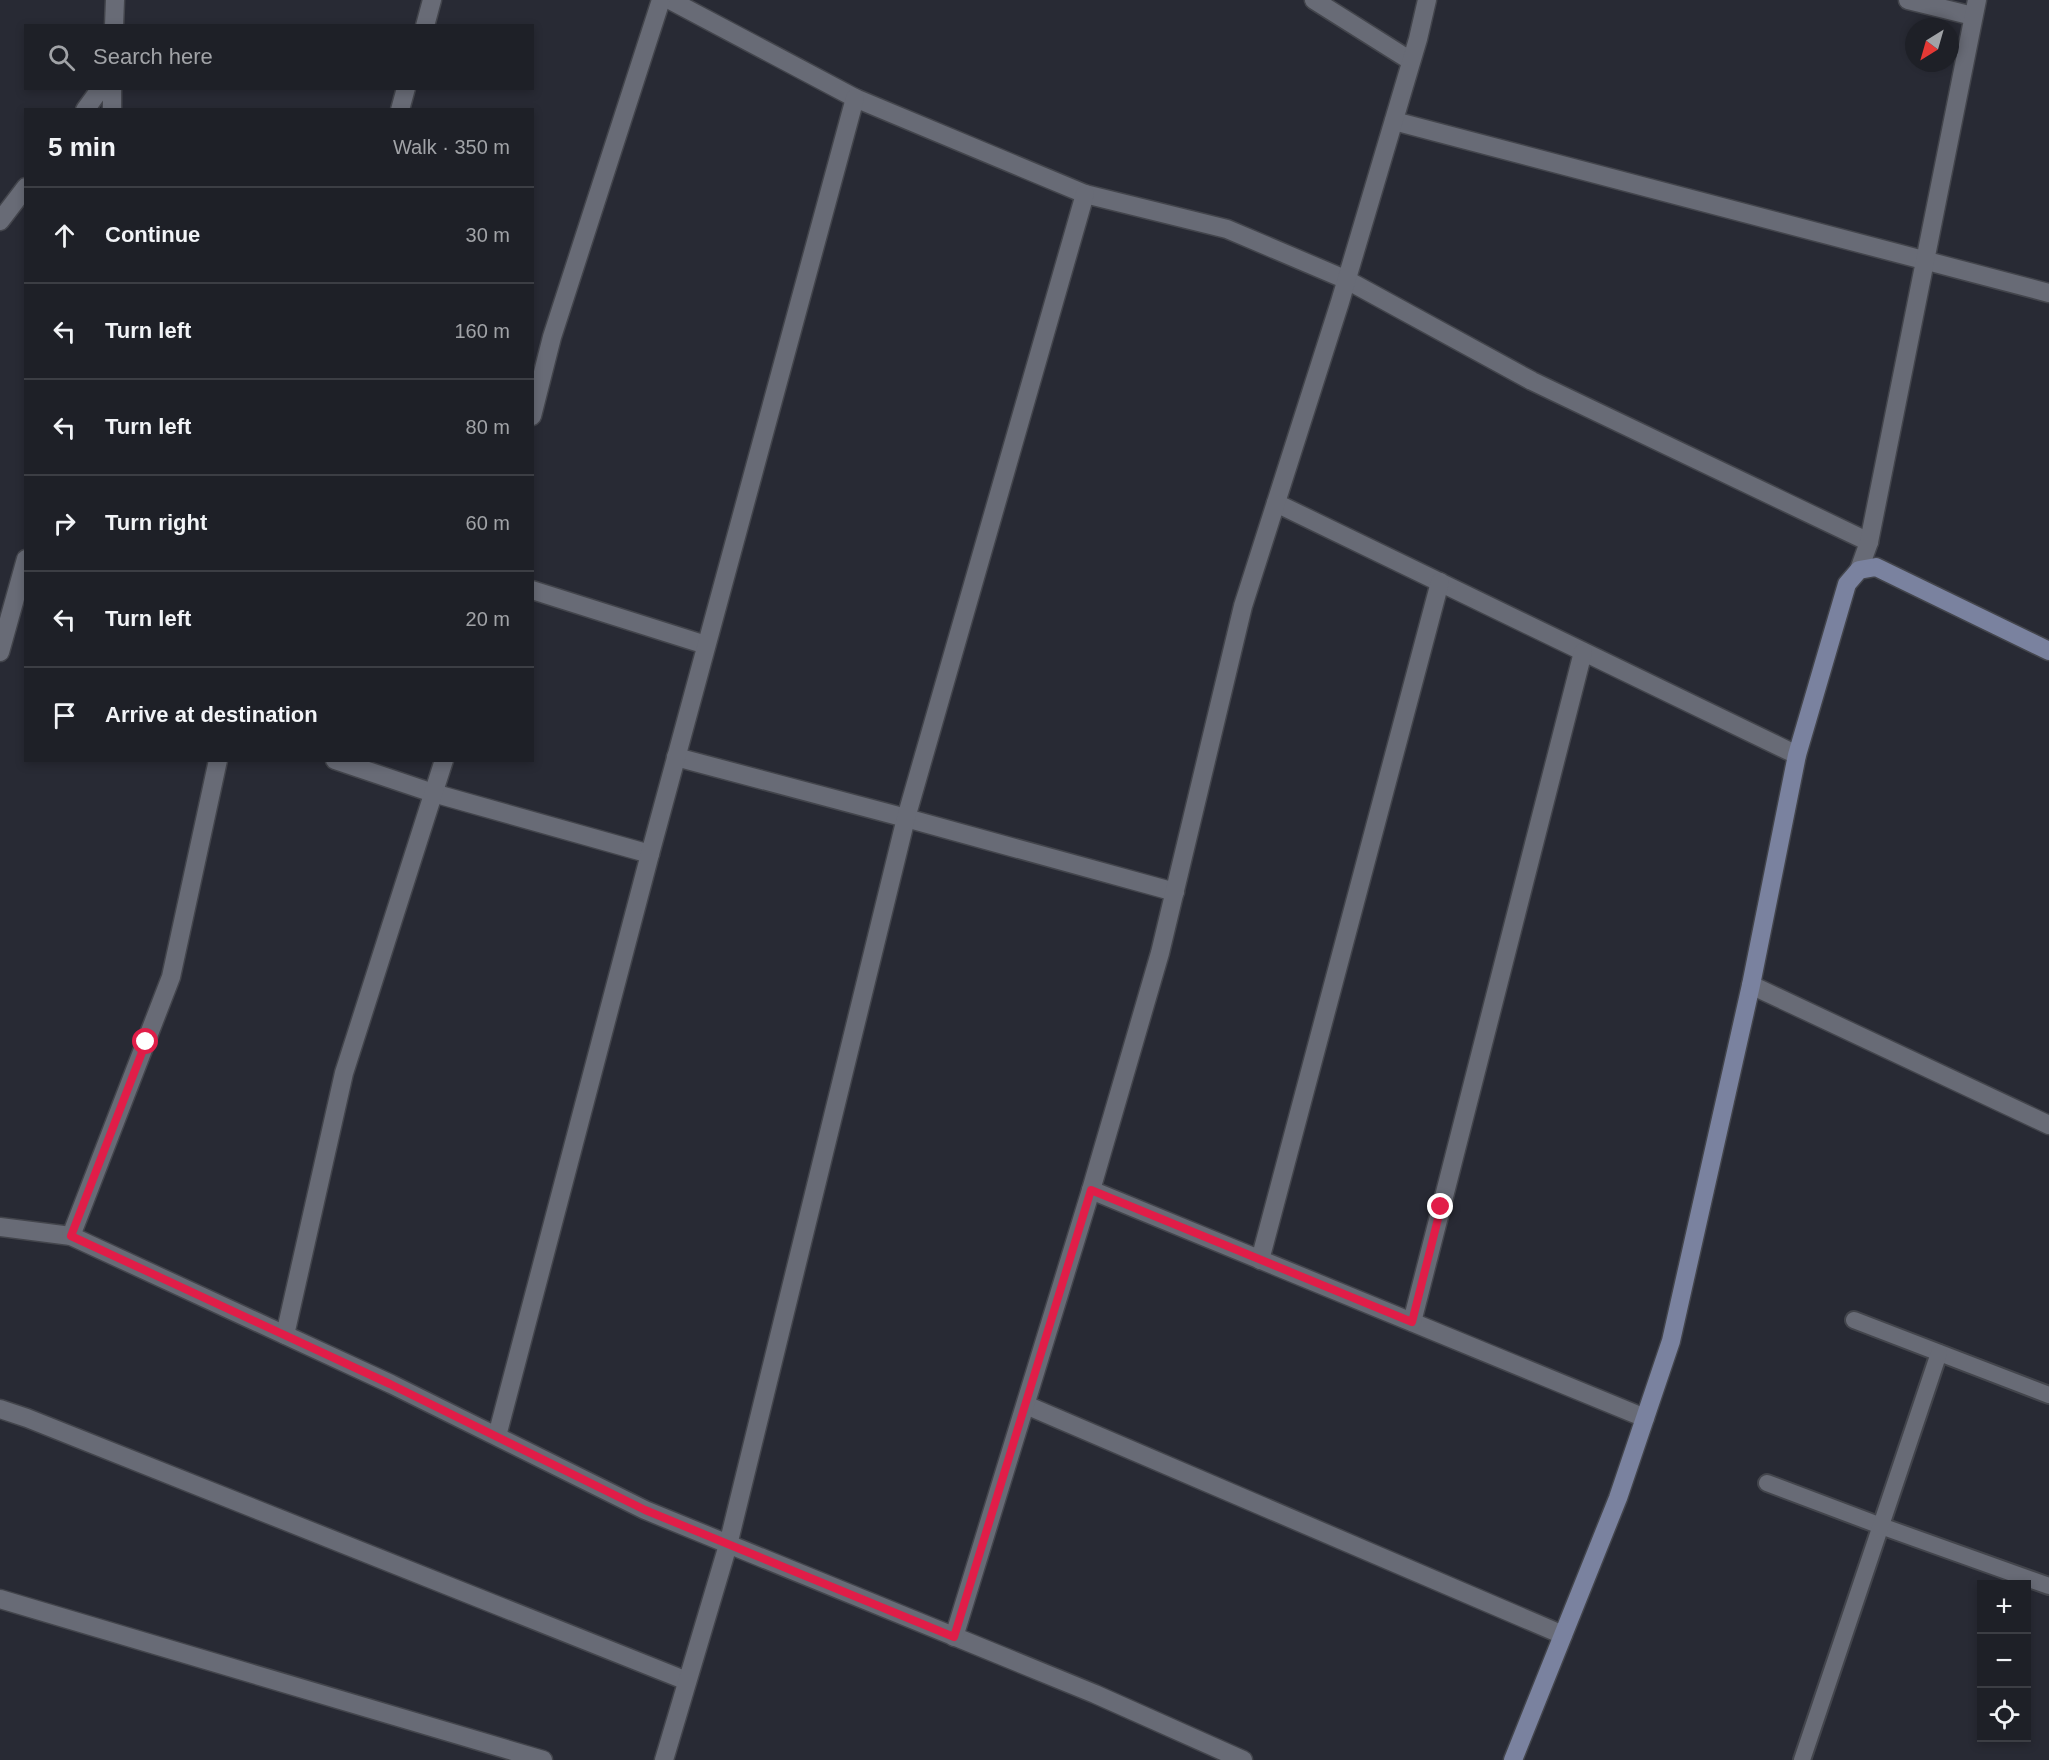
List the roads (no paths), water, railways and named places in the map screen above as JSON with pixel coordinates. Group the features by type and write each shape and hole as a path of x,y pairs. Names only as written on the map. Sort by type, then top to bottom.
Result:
{"street":[{"path":"114,24 115,0"},
{"path":"426,24 432,0"},
{"path":"534,408 552,337 661,0"},
{"path":"670,0 855,98 1085,194 1227,229 1347,280 1532,381 1869,542"},
{"path":"1314,0 1411,62"},
{"path":"954,1637 1091,1190 1160,953 1243,606 1347,280 1427,0"},
{"path":"1513,1760 1618,1498 1671,1341 1751,985 1797,755 1847,584 1859,570 1869,542 1975,8 1908,0"},
{"path":"86,108 99,90"},
{"path":"112,90 112,108"},
{"path":"401,108 405,90"},
{"path":"497,1436 650,854 855,98"},
{"path":"1394,122 2049,293"},
{"path":"0,221 24,190"},
{"path":"664,1760 728,1545 906,818 1085,194"},
{"path":"1276,503 1797,755"},
{"path":"0,651 24,566"},
{"path":"1859,570 1876,567 2049,651"},
{"path":"1260,1260 1440,582"},
{"path":"534,591 706,645"},
{"path":"1412,1322 1583,651"},
{"path":"676,757 1175,892"},
{"path":"71,1236 171,977 218,762"},
{"path":"341,762 433,794 650,854"},
{"path":"285,1335 344,1073 443,762"},
{"path":"1751,985 2049,1125"},
{"path":"1091,1190 1645,1418"},
{"path":"0,1227 71,1236 390,1384 645,1510 1095,1695 1243,1760"},
{"path":"1026,1405 1563,1635"},
{"path":"0,1409 687,1681"},
{"path":"0,1599 543,1760"}],"lane":[{"path":"1854,1320 2049,1395"},
{"path":"1802,1760 1940,1353"},
{"path":"1767,1483 2049,1586"}]}
